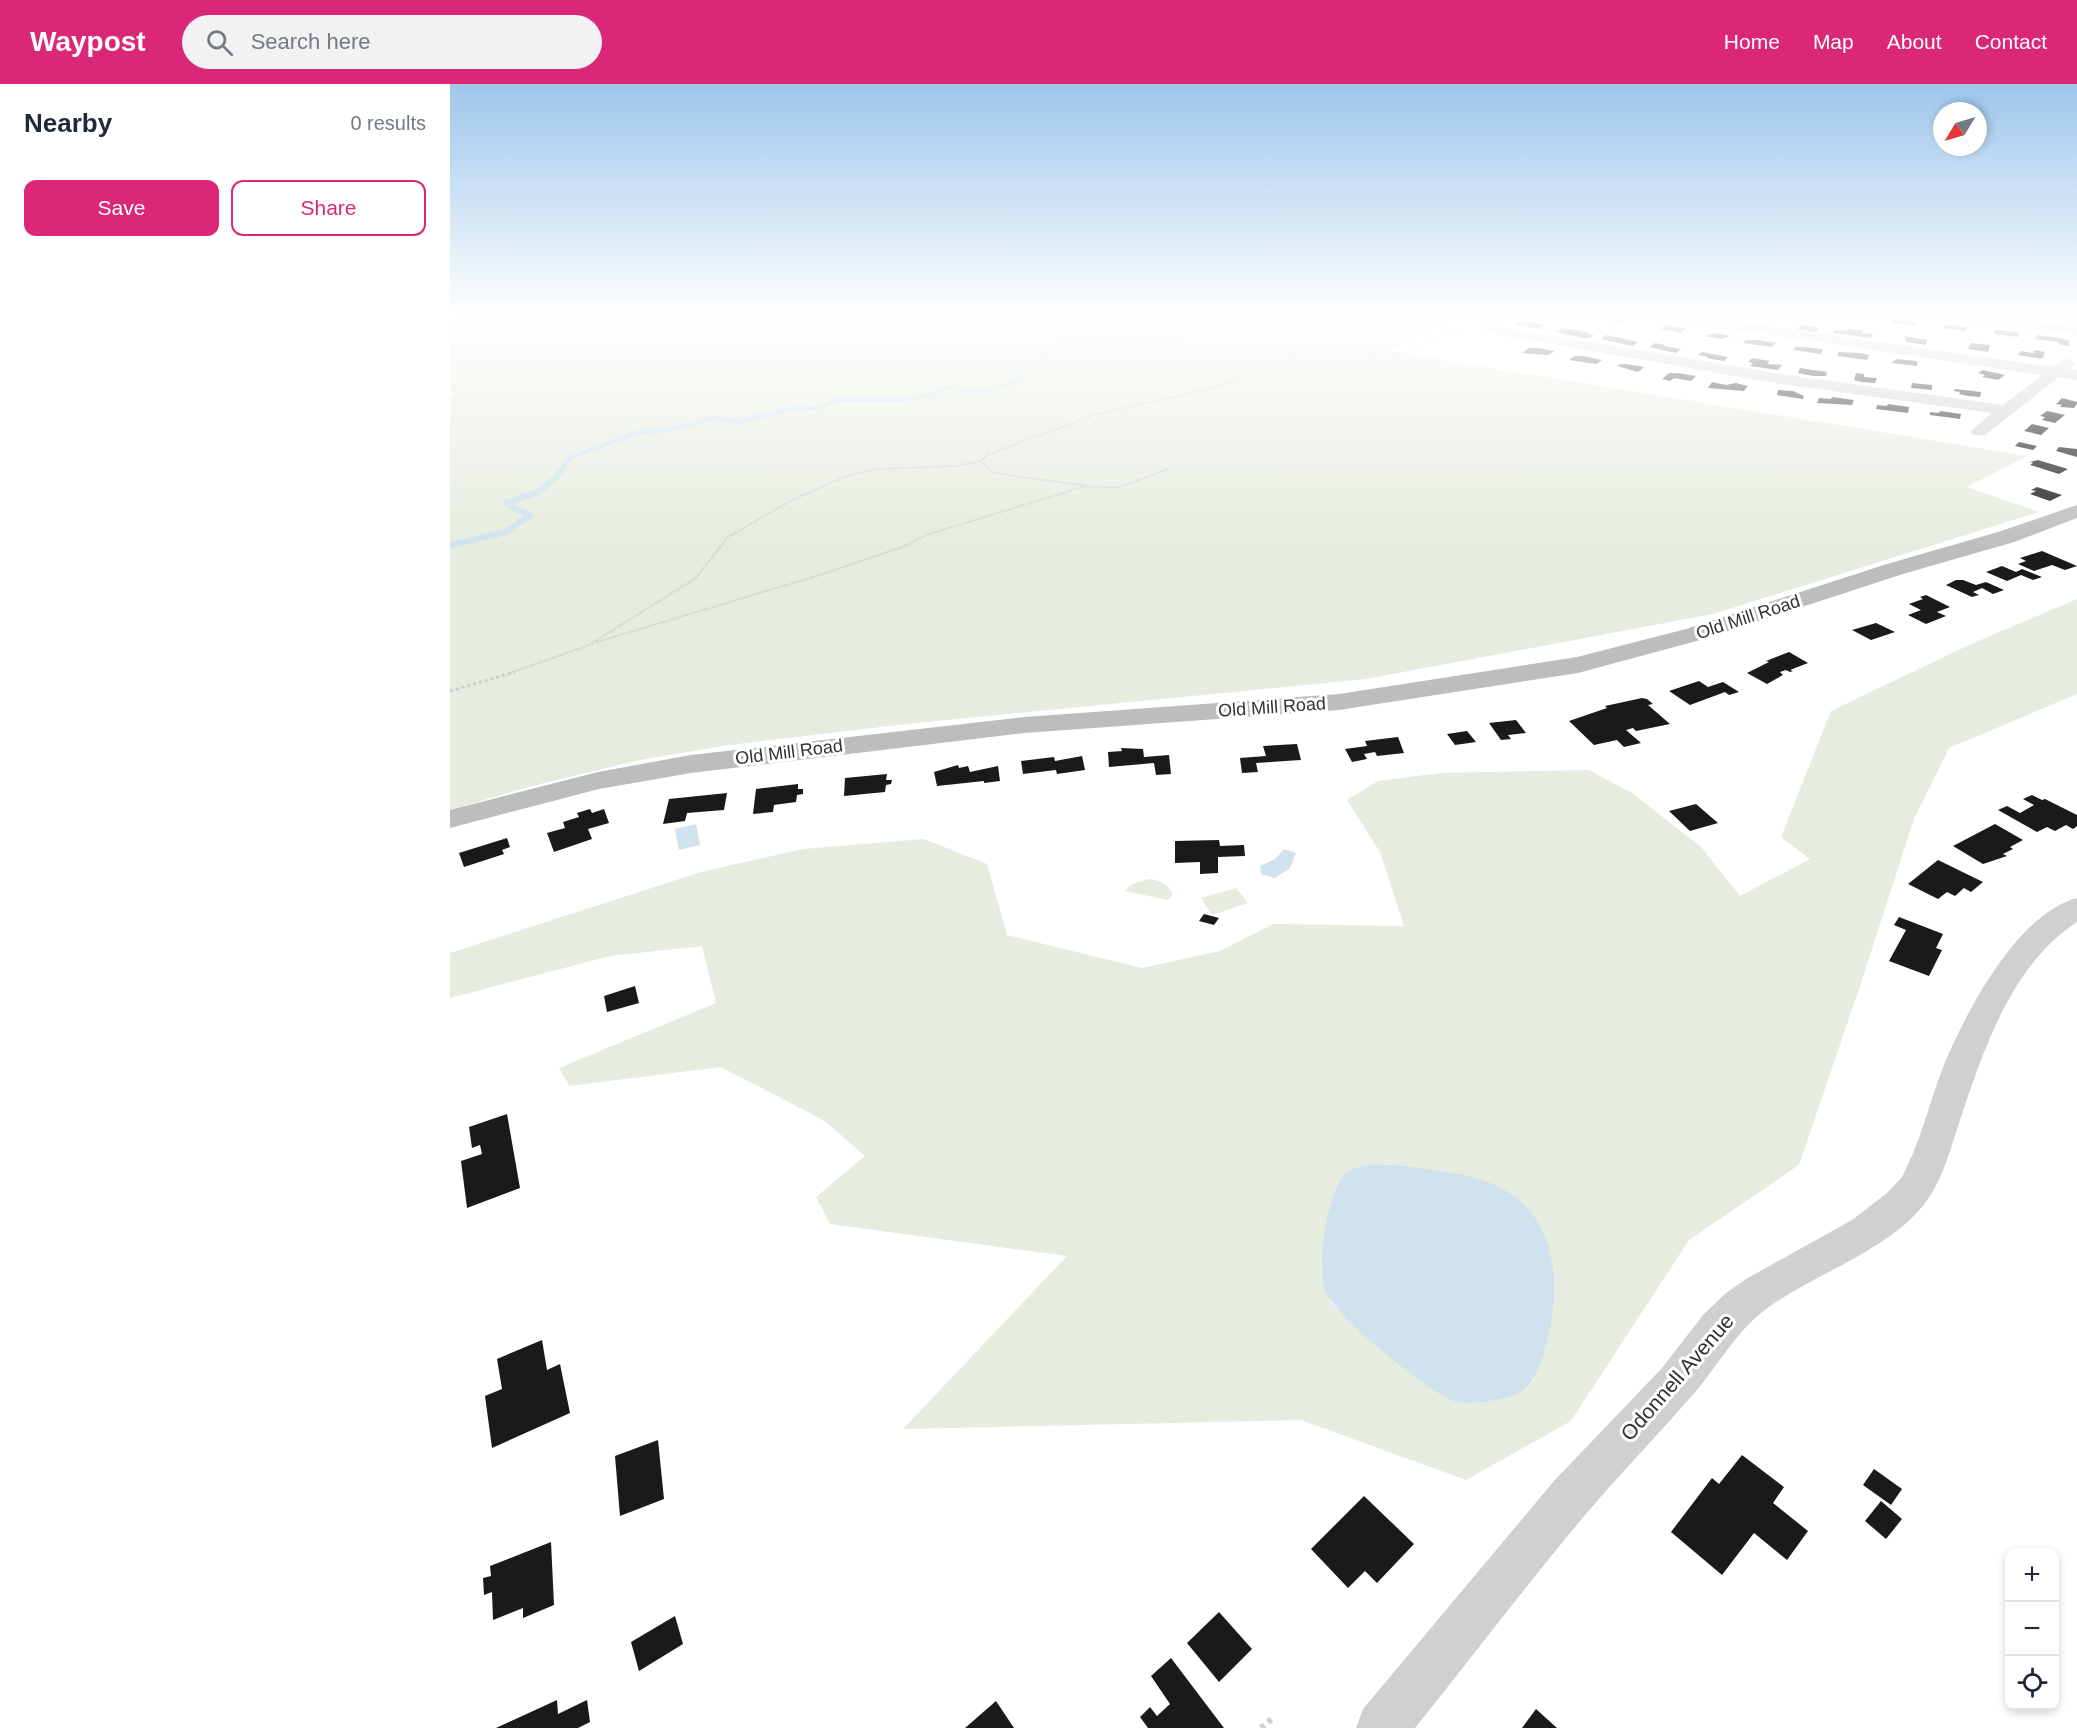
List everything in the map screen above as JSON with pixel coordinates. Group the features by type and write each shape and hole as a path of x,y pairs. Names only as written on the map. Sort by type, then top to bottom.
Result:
{"main road":[{"name":"Old Mill Road","path":"450,819 598,781 691,764 1025,725 1339,702 1578,665 1699,633 1895,569 2004,538 2077,511"}],"street":[{"path":"1891,394 2006,410"},
{"path":"1979,431 2027,394"},
{"name":"Odonnell Avenue","path":"1382,1728 1570,1497 1677,1382 1718,1328 1740,1306 1760,1292 1866,1231 1901,1204 1915,1188 1926,1167 1966,1053 1988,1010 2021,955 2033,940 2077,908"}],"path":[{"path":"590,645 696,578 728,537 792,500 849,476 876,468 947,467 981,460 987,455 1097,414 1188,394"},
{"path":"981,460 993,473 1086,486 1120,487 1168,469"},
{"path":"450,691 514,672 590,645 820,575 850,562 886,555 929,534 1086,486"},
{"path":"1261,1728 1273,1718"}],"shaded area":[{"path":"452,394 1648,394 2027,456 1967,487 2039,512 1713,614 1366,679 916,723 729,745 640,760 532,786 450,810 450,397 453,396"},
{"path":"2077,599 2077,694 1949,748 1914,819 1799,1165 1689,1240 1571,1421 1466,1480 1301,1420 903,1429 1067,1256 830,1224 816,1197 865,1156 825,1121 721,1067 569,1086 559,1068 716,1003 702,946 610,956 450,998 450,953 701,872 803,849 924,839 987,864 1007,935 1142,968 1220,951 1273,924 1404,926 1380,852 1347,800 1378,781 1441,773 1589,770 1632,793 1701,847 1740,896 1810,859 1781,837 1831,711 1969,645","holes":["1443,1172 1481,1180 1509,1192 1526,1206 1540,1229 1543,1356 1533,1381 1519,1394 1415,1377 1332,1304 1321,1272 1324,1235 1337,1186"]},
{"path":"1148,879 1163,883 1173,894 1168,900 1125,891 1130,885"},
{"path":"1236,888 1248,903 1212,915 1201,898"}],"water":[{"path":"696,824 700,845 679,850 675,829"},
{"path":"1284,849 1296,853 1290,868 1275,878 1261,874 1260,866 1275,859"},
{"path":"1396,1165 1455,1173 1498,1186 1526,1207 1538,1223 1547,1241 1552,1260 1554,1301 1541,1363 1531,1382 1519,1393 1483,1402 1454,1401 1424,1383 1383,1352 1345,1317 1325,1290 1322,1264 1325,1228 1340,1182 1347,1173 1358,1167"}],"building":[{"path":"1799,394 1804,396 1803,399 1777,395"},
{"path":"1959,394 1981,394 1980,397"},
{"path":"1832,397 1854,400 1852,405 1817,403 1819,398 1831,399"},
{"path":"2062,398 2077,402 2077,404 2074,408 2060,407 2062,405 2056,404"},
{"path":"1888,404 1909,407 1908,413 1876,409 1877,405 1887,406"},
{"path":"1940,411 1961,414 1960,419 1930,415 1930,412 1939,413"},
{"path":"2047,411 2065,415 2055,423 2042,420 2045,417 2040,416"},
{"path":"2032,424 2049,428 2041,435 2024,431"},
{"path":"2019,442 2037,446 2033,450 2015,446"},
{"path":"2059,447 2077,449 2077,457 2056,451"},
{"path":"2038,460 2068,469 2059,474 2030,465 2033,463 2030,462"},
{"path":"2037,487 2062,495 2050,501 2030,494 2036,491 2031,490"},
{"path":"2042,551 2077,566 2065,570 2052,565 2034,571 2018,564 2026,561 2020,558"},
{"path":"2002,566 2016,572 2022,569 2042,577 2033,580 2021,575 2007,581 1986,572"},
{"path":"1956,580 1976,585 1986,582 2004,590 1993,594 1982,588 1973,592 1979,595 1972,597 1946,585"},
{"path":"1926,595 1950,607 1937,612 1946,616 1926,624 1908,615 1921,610 1909,604 1923,599 1920,597"},
{"path":"1876,623 1895,632 1871,640 1852,630"},
{"path":"1789,652 1808,663 1790,672 1786,670 1780,672 1783,675 1767,684 1747,673 1769,662 1766,661"},
{"path":"1699,681 1708,687 1723,682 1739,692 1729,695 1725,692 1690,705 1669,691"},
{"path":"1642,698 1653,704 1648,705 1670,724 1636,731 1633,728 1626,730 1641,743 1624,747 1617,740 1594,745 1569,721 1607,708 1605,706"},
{"path":"1516,720 1526,733 1508,735 1511,739 1501,740 1489,723"},
{"path":"1467,731 1476,742 1455,745 1447,734"},
{"path":"1398,737 1404,753 1377,756 1375,752 1364,754 1367,759 1352,762 1345,749 1367,746 1365,741"},
{"path":"1297,744 1301,760 1256,763 1258,772 1242,773 1240,758 1266,756 1263,746"},
{"path":"1121,748 1143,749 1144,757 1169,755 1171,774 1156,775 1154,763 1109,767 1108,752 1122,751"},
{"path":"1082,756 1085,770 1057,774 1056,770 1023,774 1021,761 1054,757 1055,761"},
{"path":"958,765 959,768 968,766 970,772 998,766 1000,781 937,786 934,772"},
{"path":"887,774 886,780 892,780 891,784 886,785 885,792 844,796 845,778"},
{"path":"798,784 798,789 803,789 803,794 797,795 796,802 774,805 773,812 753,814 756,789"},
{"path":"727,793 724,810 687,813 685,821 663,824 669,799"},
{"path":"2032,795 2077,815 2077,826 2073,829 2066,825 2055,831 2047,827 2037,832 1998,810 2007,806 2020,813 2034,805 2023,799"},
{"path":"1696,804 1718,823 1690,831 1669,811"},
{"path":"590,809 592,813 604,809 609,823 588,829 592,839 554,852 547,833 565,828 563,822 579,817 577,813"},
{"path":"1995,824 2023,840 2003,854 2007,856 1983,864 1953,846"},
{"path":"507,838 510,847 502,850 504,854 464,867 459,853"},
{"path":"1219,840 1220,846 1244,845 1245,856 1218,857 1218,873 1200,874 1200,862 1175,863 1175,841"},
{"path":"1938,860 1983,882 1971,892 1964,888 1955,896 1947,892 1938,899 1908,884"},
{"path":"1204,914 1219,918 1214,925 1199,921"},
{"path":"1899,917 1943,934 1936,948 1942,950 1929,976 1889,961 1906,930 1894,925"},
{"path":"635,986 639,1003 607,1012 604,996"},
{"path":"507,1114 520,1188 467,1208 461,1161 482,1154 480,1145 472,1148 469,1127"},
{"path":"542,1340 547,1370 560,1364 570,1413 492,1448 485,1396 502,1389 497,1359"},
{"path":"658,1440 664,1499 620,1516 615,1456"},
{"path":"1742,1455 1784,1487 1773,1503 1808,1531 1787,1560 1754,1533 1722,1575 1671,1532 1712,1478 1719,1484"},
{"path":"1874,1469 1902,1489 1891,1505 1863,1485"},
{"path":"1364,1496 1414,1544 1377,1583 1365,1571 1348,1588 1311,1549"},
{"path":"1881,1501 1902,1519 1886,1539 1865,1521"},
{"path":"551,1542 554,1605 523,1618 523,1608 493,1620 492,1592 484,1595 483,1578 491,1576 490,1566"},
{"path":"1219,1612 1252,1649 1219,1682 1187,1643"},
{"path":"675,1616 683,1644 639,1671 631,1642"},
{"path":"1171,1658 1224,1728 1148,1728 1140,1717 1150,1707 1157,1716 1170,1704 1151,1676"},
{"path":"557,1700 558,1714 587,1700 590,1722 578,1728 496,1728"},
{"path":"996,1701 1014,1728 965,1728"},
{"path":"1536,1709 1557,1728 1522,1728"}],"waterway":[{"path":"560,472 569,458 639,432 672,429 712,418 737,422 785,410 817,408 837,400 900,400 935,394"},
{"path":"450,545 506,532 530,515 513,508 506,502 537,492 556,478 561,471"}]}
